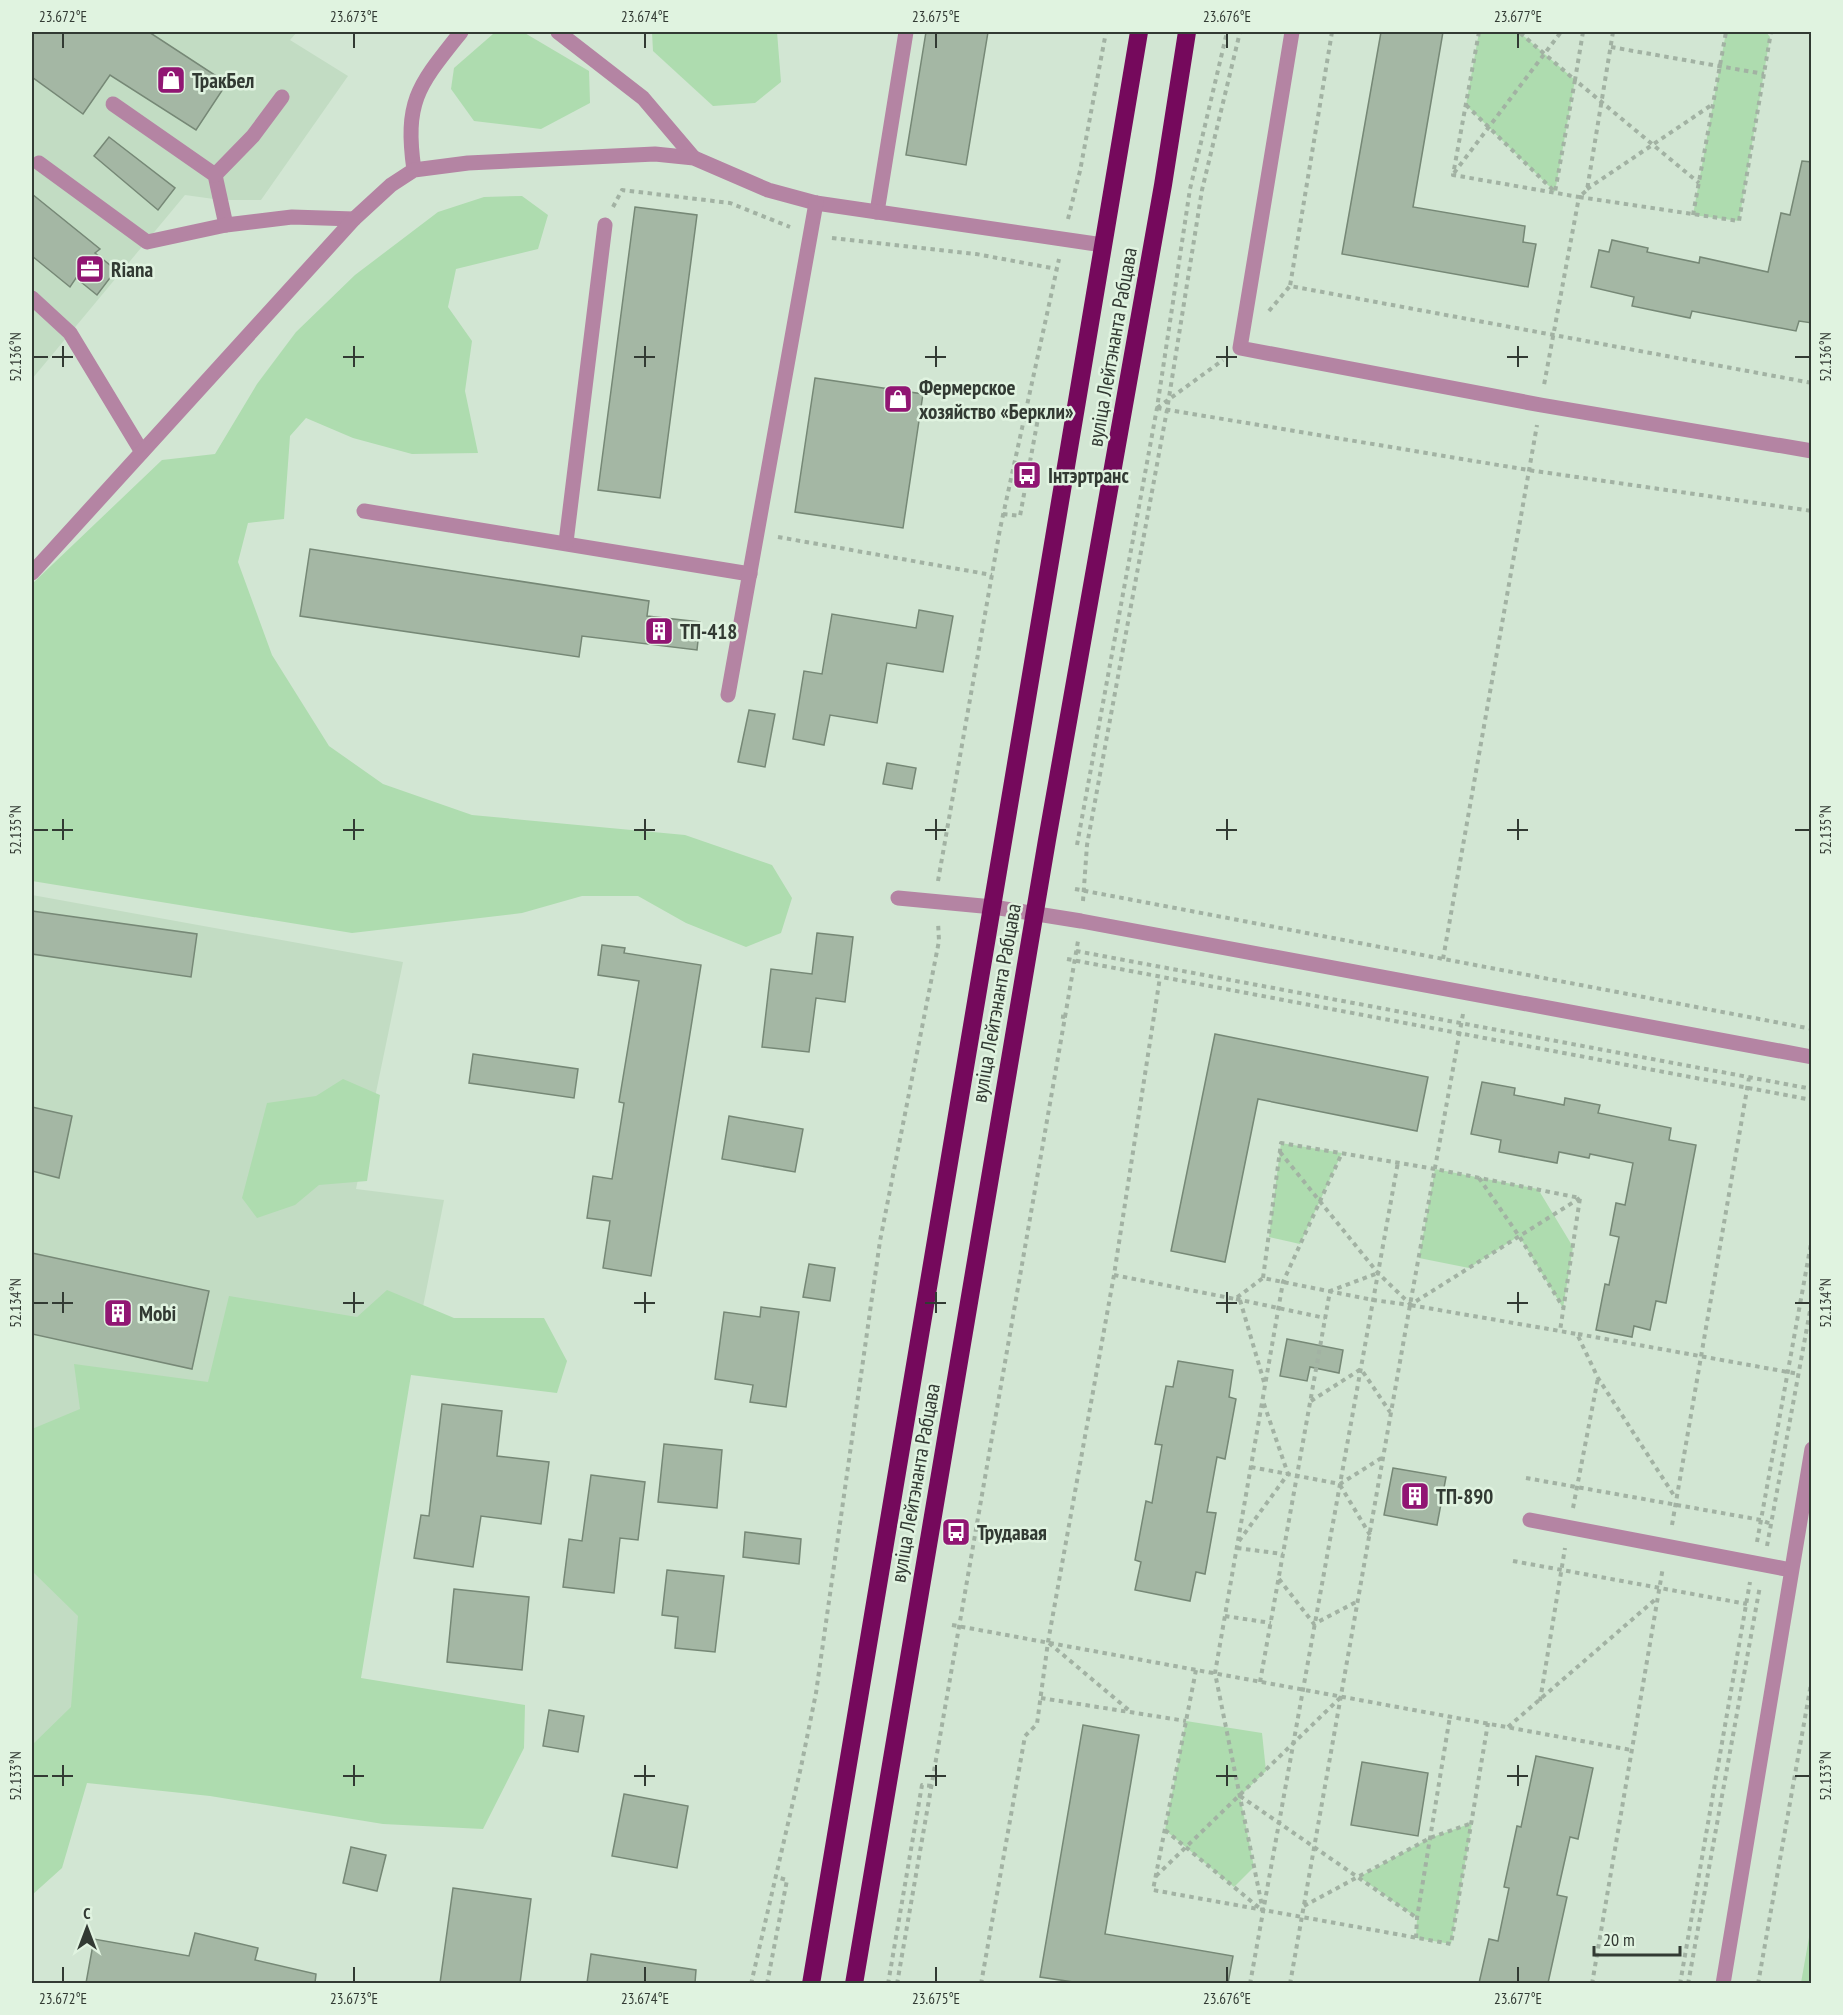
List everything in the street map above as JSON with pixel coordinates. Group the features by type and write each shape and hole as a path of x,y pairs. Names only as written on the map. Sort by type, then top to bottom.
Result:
{"highway":[{"name":"вуліца Лейтэнанта Рабцава","path":"811,1983 1139,32"},
{"name":"вуліца Лейтэнанта Рабцава","path":"854,1983 1034,914 1161,197 1187,32"}],"street":[{"path":"414,170 410,140 414,101 422,83 461,32"},
{"path":"558,32 643,98 694,158"},
{"path":"877,212 906,32"},
{"path":"1292,32 1240,348 1541,405 1812,451"},
{"path":"215,175 253,136 282,97"},
{"path":"113,104 215,175 226,225"},
{"path":"32,573 39,557 142,452 354,219 391,185 414,170 468,163 655,154 694,158 768,190 816,203 1103,245"},
{"path":"39,163 147,242 226,225 292,217 354,219"},
{"path":"728,695 816,203"},
{"path":"566,542 605,225"},
{"path":"32,298 70,333 142,452"},
{"path":"364,511 566,542 750,574"},
{"path":"898,898 993,907 1081,921 1812,1057"},
{"path":"1723,1983 1812,1449"},
{"path":"1530,1520 1791,1570"}],"path":[{"path":"751,1983 816,1692 880,1241 939,941 937,901 942,849 992,574 1025,411 1080,171 1106,32"},
{"path":"1077,844 1157,408 1190,189 1227,32"},
{"path":"897,1983 1075,960 1081,921 1087,844 1167,410 1202,190 1239,32"},
{"path":"1332,32 1290,286 1812,383"},
{"path":"1454,174 1479,32"},
{"path":"1519,32 1699,183"},
{"path":"1454,174 1561,32"},
{"path":"1555,192 1583,32"},
{"path":"1587,190 1613,32"},
{"path":"1693,215 1726,32"},
{"path":"1766,32 1770,37"},
{"path":"1454,174 1579,197 1739,221 1771,32"},
{"path":"1611,47 1764,74"},
{"path":"1443,958 1528,471 1579,197 1713,104"},
{"path":"1466,105 1555,192"},
{"path":"1157,408 1528,471 1812,511"},
{"path":"1003,514 1020,516 1039,413 1025,411"},
{"path":"757,533 992,574"},
{"path":"1075,890 1812,1029"},
{"path":"1076,951 1812,1089"},
{"path":"1067,958 1812,1100"},
{"path":"1290,1983 1472,964"},
{"path":"981,1983 1025,1736 1037,1724 1048,1642 1114,1275 1160,977"},
{"path":"1057,1016 1065,1017"},
{"path":"1238,1300 1263,1278 1281,1143 1435,1168 1580,1198"},
{"path":"1280,1152 1378,1273 1410,1305"},
{"path":"1263,1911 1215,1673 1283,1282 1342,1153"},
{"path":"1250,1983 1398,1162"},
{"path":"1479,1178 1519,1236 1563,1308"},
{"path":"1410,1305 1580,1198"},
{"path":"1560,1331 1580,1198"},
{"path":"1688,1983 1758,1564 1761,1520 1812,1238"},
{"path":"1330,1292 1378,1273"},
{"path":"1114,1275 1325,1318"},
{"path":"1263,1278 1373,1300 1799,1374"},
{"path":"1260,1682 1330,1292"},
{"path":"1238,1300 1265,1386"},
{"path":"1680,1983 1746,1604 1771,1524 1812,1300"},
{"path":"1577,1334 1598,1378 1676,1498"},
{"path":"1361,1369 1391,1413"},
{"path":"1310,1402 1361,1369"},
{"path":"1262,1400 1288,1474"},
{"path":"1251,1467 1340,1484 1383,1457"},
{"path":"1238,1542 1288,1474"},
{"path":"1526,1478 1761,1520 1771,1524"},
{"path":"1340,1484 1370,1535"},
{"path":"1237,1548 1283,1554"},
{"path":"1513,1561 1746,1604"},
{"path":"1279,1578 1314,1624"},
{"path":"1508,1727 1658,1598"},
{"path":"1314,1624 1358,1601"},
{"path":"1225,1616 1271,1623"},
{"path":"952,1625 1631,1750"},
{"path":"1048,1642 1131,1712"},
{"path":"1196,1670 1153,1890 1301,1918 1451,1944 1488,1723"},
{"path":"1758,1983 1812,1678"},
{"path":"1156,1877 1293,1746 1341,1696"},
{"path":"1041,1698 1186,1721"},
{"path":"1416,1938 1417,1918 1450,1716"},
{"path":"888,1983 922,1785 932,1786"},
{"path":"1240,1796 1417,1918"},
{"path":"1303,1906 1430,1838 1472,1822"},
{"path":"1165,1830 1263,1911"},
{"path":"767,1983 787,1880 776,1877"}],"shaded area":[{"path":"32,32 297,32 290,40 348,76 261,200 221,200 185,195 32,379"},
{"path":"32,895 403,962 356,1189 444,1200 329,1785 32,1747"}],"green space":[{"path":"523,32 589,71 590,103 541,129 474,121 451,89 454,68 493,34"},
{"path":"652,32 777,32 781,82 755,103 713,106 653,51"},
{"path":"1479,32 1519,32 1575,80 1555,192 1466,105"},
{"path":"1726,32 1766,32 1770,37 1739,221 1693,215"},
{"path":"522,196 548,215 538,249 456,269 448,307 472,341 465,391 478,453 412,454 353,438 306,418 290,436 284,519 248,523 238,562 272,655 329,746 383,784 472,815 685,835 772,865 792,898 781,933 746,947 686,923 638,896 582,896 522,913 352,933 32,881 32,584 162,460 215,454 257,384 296,332 355,275 438,212 484,197"},
{"path":"343,1079 380,1095 367,1181 319,1185 295,1205 257,1218 242,1198 267,1103 316,1096"},
{"path":"1281,1143 1342,1153 1300,1244 1269,1237"},
{"path":"1435,1169 1538,1189 1573,1247 1563,1308 1519,1236 1469,1268 1419,1258"},
{"path":"387,1290 454,1318 544,1318 567,1361 557,1393 411,1375 361,1678 525,1705 524,1748 483,1829 383,1824 210,1796 87,1783 62,1868 32,1895 32,1745 71,1707 78,1616 32,1571 32,1429 80,1409 74,1364 208,1382 229,1296 357,1317"},
{"path":"1186,1721 1262,1733 1266,1771 1240,1796 1254,1867 1234,1887 1165,1830"},
{"path":"1472,1823 1451,1944 1416,1938 1417,1918 1359,1877 1430,1838"},
{"path":"1811,1926 1811,1983 1801,1983"}],"building":[{"name":"ТракБел","path":"32,32 149,32 227,83 196,130 110,75 83,114 32,77"},
{"path":"926,32 988,32 966,165 906,155"},
{"path":"1381,32 1443,32 1413,207 1525,226 1523,242 1536,244 1528,287 1342,254"},
{"path":"109,137 175,188 158,210 94,156"},
{"path":"1802,161 1812,162 1812,323 1799,321 1796,331 1692,311 1690,318 1632,306 1634,297 1591,287 1599,250 1609,252 1612,240 1648,248 1647,252 1699,263 1700,257 1768,272 1781,213 1790,215"},
{"path":"32,194 100,249 95,253 116,270 97,295 76,278 70,287 32,256"},
{"path":"635,207 697,215 660,498 598,490"},
{"path":"815,378 923,394 903,528 795,512"},
{"path":"310,549 649,601 647,616 700,622 697,650 582,636 579,657 300,616"},
{"path":"919,610 953,616 943,672 887,663 877,723 830,715 824,745 793,739 804,671 822,674 832,614 916,628"},
{"path":"749,710 775,714 765,767 738,762"},
{"path":"887,763 916,768 912,789 883,784"},
{"path":"32,911 197,934 191,977 32,954"},
{"path":"817,933 853,937 845,1002 816,998 809,1052 762,1047 771,969 812,974"},
{"path":"602,945 625,948 624,953 701,965 651,1276 603,1268 610,1221 587,1218 593,1176 612,1179 624,1103 619,1102 639,981 598,975"},
{"path":"1215,1034 1428,1077 1417,1131 1258,1099 1225,1262 1171,1251"},
{"path":"473,1054 578,1069 574,1098 469,1083"},
{"path":"1482,1082 1515,1088 1514,1095 1564,1105 1565,1098 1600,1105 1598,1113 1671,1128 1669,1140 1696,1145 1666,1303 1656,1301 1650,1330 1634,1326 1632,1337 1596,1330 1605,1284 1609,1285 1619,1237 1610,1235 1616,1203 1625,1205 1633,1163 1590,1154 1589,1158 1559,1152 1557,1163 1499,1152 1501,1140 1471,1134"},
{"path":"32,1107 72,1116 59,1178 32,1171"},
{"path":"729,1116 803,1129 795,1172 722,1159"},
{"name":"Mobi","path":"32,1253 209,1291 192,1369 32,1334"},
{"path":"809,1264 835,1268 830,1301 803,1297"},
{"path":"761,1307 799,1312 786,1407 750,1402 753,1385 715,1379 724,1312 760,1317"},
{"path":"1287,1339 1343,1350 1339,1373 1310,1367 1307,1381 1280,1376"},
{"path":"1178,1361 1233,1370 1229,1397 1236,1399 1225,1459 1217,1457 1207,1512 1216,1513 1205,1574 1196,1572 1190,1601 1135,1590 1141,1562 1135,1560 1146,1501 1152,1503 1162,1445 1155,1444 1166,1386 1173,1387"},
{"path":"442,1404 502,1411 497,1456 549,1462 541,1524 481,1516 473,1567 414,1558 421,1515 429,1516"},
{"path":"664,1444 722,1450 717,1508 658,1502"},
{"name":"ТП-890","path":"1393,1468 1446,1477 1437,1525 1384,1515"},
{"path":"591,1475 645,1482 638,1540 620,1538 614,1593 563,1587 569,1539 582,1541"},
{"path":"745,1532 801,1539 799,1564 743,1557"},
{"path":"667,1570 724,1576 715,1652 675,1648 678,1617 662,1615"},
{"path":"454,1589 529,1597 522,1670 447,1662"},
{"path":"549,1710 584,1716 578,1752 543,1746"},
{"path":"1083,1725 1139,1735 1105,1934 1233,1956 1228,1983 1080,1983 1040,1977"},
{"path":"1536,1756 1593,1768 1578,1839 1570,1837 1557,1895 1567,1897 1548,1983 1479,1983 1489,1939 1498,1941 1509,1888 1504,1887 1517,1826 1521,1827"},
{"path":"1362,1762 1428,1773 1418,1836 1351,1825"},
{"path":"624,1794 688,1806 677,1868 612,1856"},
{"path":"351,1847 386,1855 377,1891 343,1883"},
{"path":"453,1888 531,1899 520,1983 440,1983"},
{"path":"195,1933 258,1948 255,1960 316,1974 315,1983 86,1983 94,1939 189,1956"},
{"path":"591,1954 696,1970 695,1983 587,1983"}],"place":[{"name":"ТракБел","path":"171,80"},
{"name":"Riana","path":"90,269"},
{"name":"Фермерское хозяйство «Беркли»","path":"898,399"},
{"name":"Інтэртранс","path":"1027,475"},
{"name":"ТП-418","path":"659,631"},
{"name":"Mobi","path":"118,1313"},
{"name":"ТП-890","path":"1415,1496"},
{"name":"Трудавая","path":"956,1532"}]}
